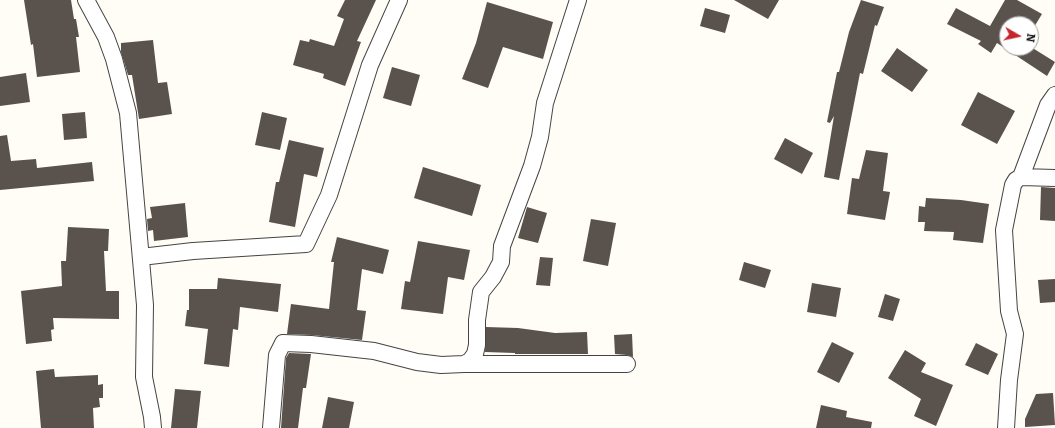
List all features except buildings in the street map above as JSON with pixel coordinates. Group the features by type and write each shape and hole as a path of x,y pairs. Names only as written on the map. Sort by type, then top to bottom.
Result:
{"street":[{"path":"86,0 112,51 128,113 145,305 144,377 153,428"},
{"path":"140,257 193,251 306,244 329,196 370,66 399,0"},
{"path":"464,364 470,361 477,345 477,320 481,292 493,277 500,262 502,246 532,166 540,137 545,103 578,0"},
{"path":"1021,177 1048,104 1055,95"},
{"path":"1006,428 1009,380 1015,334 1009,311 1004,230 1013,185 1016,180 1021,177 1055,178"},
{"path":"271,428 277,355 283,343 312,344 374,350 417,362 441,365 627,364"}]}
